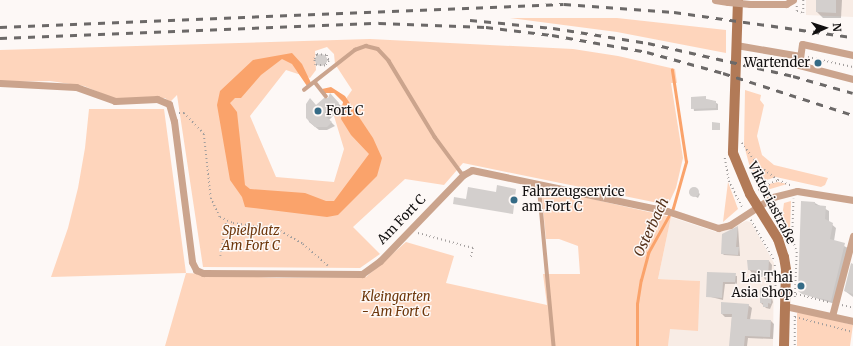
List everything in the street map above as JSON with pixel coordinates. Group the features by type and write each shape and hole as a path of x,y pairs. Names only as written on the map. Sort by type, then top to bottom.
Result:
{"main road":[{"name":"Viktoriastraße","path":"733,1 736,45 733,153 748,191 778,239 784,257 784,346"}],"street":[{"path":"715,0 750,4 786,4 793,0"},
{"path":"853,55 802,44 799,65 853,79"},
{"path":"736,45 800,56"},
{"path":"0,83 76,87 121,102 162,100 169,104 173,112"},
{"name":"Am Fort C","path":"173,112 192,262 196,270 220,273 333,276 356,275 367,271 411,229 463,175"},
{"path":"463,175 472,170 539,183 670,212 722,228 759,207 773,197 796,191 852,199"},
{"path":"832,316 853,236"},
{"path":"785,306 853,321"}],"lane":[{"path":"304,90 330,72 360,47 372,47 383,52 435,137 463,175"},
{"path":"314,83 326,96"},
{"path":"539,183 554,346"}],"path":[{"path":"797,10 802,14 803,0"},
{"path":"317,54 327,55 329,61 326,66 320,67 315,65 314,59 317,54"},
{"path":"800,56 853,67"},
{"path":"326,66 330,72"},
{"path":"173,112 184,113 204,134 213,206 226,221 277,229 288,234 327,264 332,270 333,276"},
{"path":"742,143 758,165 778,180 789,183 796,191 792,202 792,237"},
{"path":"762,186 778,180"},
{"path":"747,214 775,262 776,301"},
{"path":"220,256 226,221"},
{"path":"411,229 413,232 473,248 471,258"},
{"path":"796,294 853,308"},
{"path":"795,317 853,332"}],"shaded area":[{"path":"806,0 853,0 853,17 806,15"},
{"path":"292,53 302,64 311,83 307,86 292,64 282,59 261,75 241,98 235,98 230,103 237,112 245,185 250,189 305,193 326,201 334,201 369,154 351,135 341,119 343,102 334,93 325,93 322,89 331,87 345,96 373,138 382,158 377,176 338,215 327,217 245,207 242,197 230,180 217,105 220,91 253,60"},
{"path":"671,217 716,232 725,231 746,221 751,222 774,263 773,346 668,346 669,329 700,281 658,279"}],"green space":[{"path":"510,18 617,18 726,30 726,53 617,32"},
{"name":"Spielplatz Am Fort C","path":"370,39 573,49 618,56 675,69 677,83 671,83 683,158 676,188 668,205 463,163 444,185 405,179 353,227 380,254 360,268 203,267 177,95 170,102 165,98 115,99 84,86 50,81 0,82 0,50","holes":["327,47 334,54 335,64 352,90 334,116 344,149 334,182 276,177 250,116 286,70 310,78 316,70 315,51"]},
{"path":"745,90 761,95 760,100 764,105 757,136 762,155 774,165 828,178 825,185 821,187 776,177 763,181 755,175 749,164 744,145"},
{"path":"89,109 164,109 186,273 51,277 68,228 78,188 85,148"},
{"path":"728,182 738,209 723,222"},
{"path":"778,182 787,184 767,190 769,184"},
{"name":"Kleingarten - Am Fort C","path":"548,189 671,217 658,279 700,281 698,331 670,329 668,346 165,346 186,273 277,278 366,277 406,242 454,256 446,283 547,305 543,274 580,274 578,246 559,239 546,239 542,198"},
{"path":"791,201 789,230 782,217 784,203"},
{"path":"797,313 808,313 853,325 850,346 797,346"}],"building":[{"path":"816,0 836,0 836,13 816,12"},
{"path":"319,54 323,54 327,60 323,66 319,66 315,62 315,58"},
{"name":"Fort C","path":"330,93 339,103 326,117 332,122 327,127 315,127 306,118 306,104 310,98 316,105 324,98 328,98"},
{"path":"706,96 706,99 716,101 716,108 691,109 691,97"},
{"path":"712,122 720,123 720,130 712,130"},
{"path":"497,185 516,189 513,214 453,204 454,197 466,199 468,187 496,192"},
{"path":"692,187 696,187 698,188 698,196 692,197 689,194 689,190"},
{"path":"801,201 815,202 815,205 826,206 825,219 833,223 830,239 845,243 831,301 802,294 798,291"},
{"path":"738,226 736,247 739,247 738,255 721,254 722,234"},
{"path":"747,260 769,260 768,277 761,277 761,271 748,270"},
{"path":"851,263 853,264 853,294 844,291"},
{"path":"707,272 736,273 735,282 723,282 722,298 706,297"},
{"path":"763,287 772,290 771,304 768,303 768,307 763,307 763,303 760,303 760,289"},
{"path":"721,302 749,304 747,319 771,320 770,337 745,336 744,346 729,346 732,314 721,314"}],"waterway":[{"name":"Osterbach","path":"637,346 637,304 648,253 673,208 686,162 672,70"}],"railway":[{"path":"0,27 564,4 674,12 853,37"},
{"path":"470,20 553,28 648,43 793,76 853,93"},
{"path":"0,38 379,23 486,27 552,35 647,52 723,73 853,115"}],"place":[{"name":"Wartender","path":"818,63"},
{"name":"Fort C","path":"318,111"},
{"name":"Fahrzeugservice am Fort C","path":"514,200"},
{"name":"Lai Thai Asia Shop","path":"801,286"}]}
